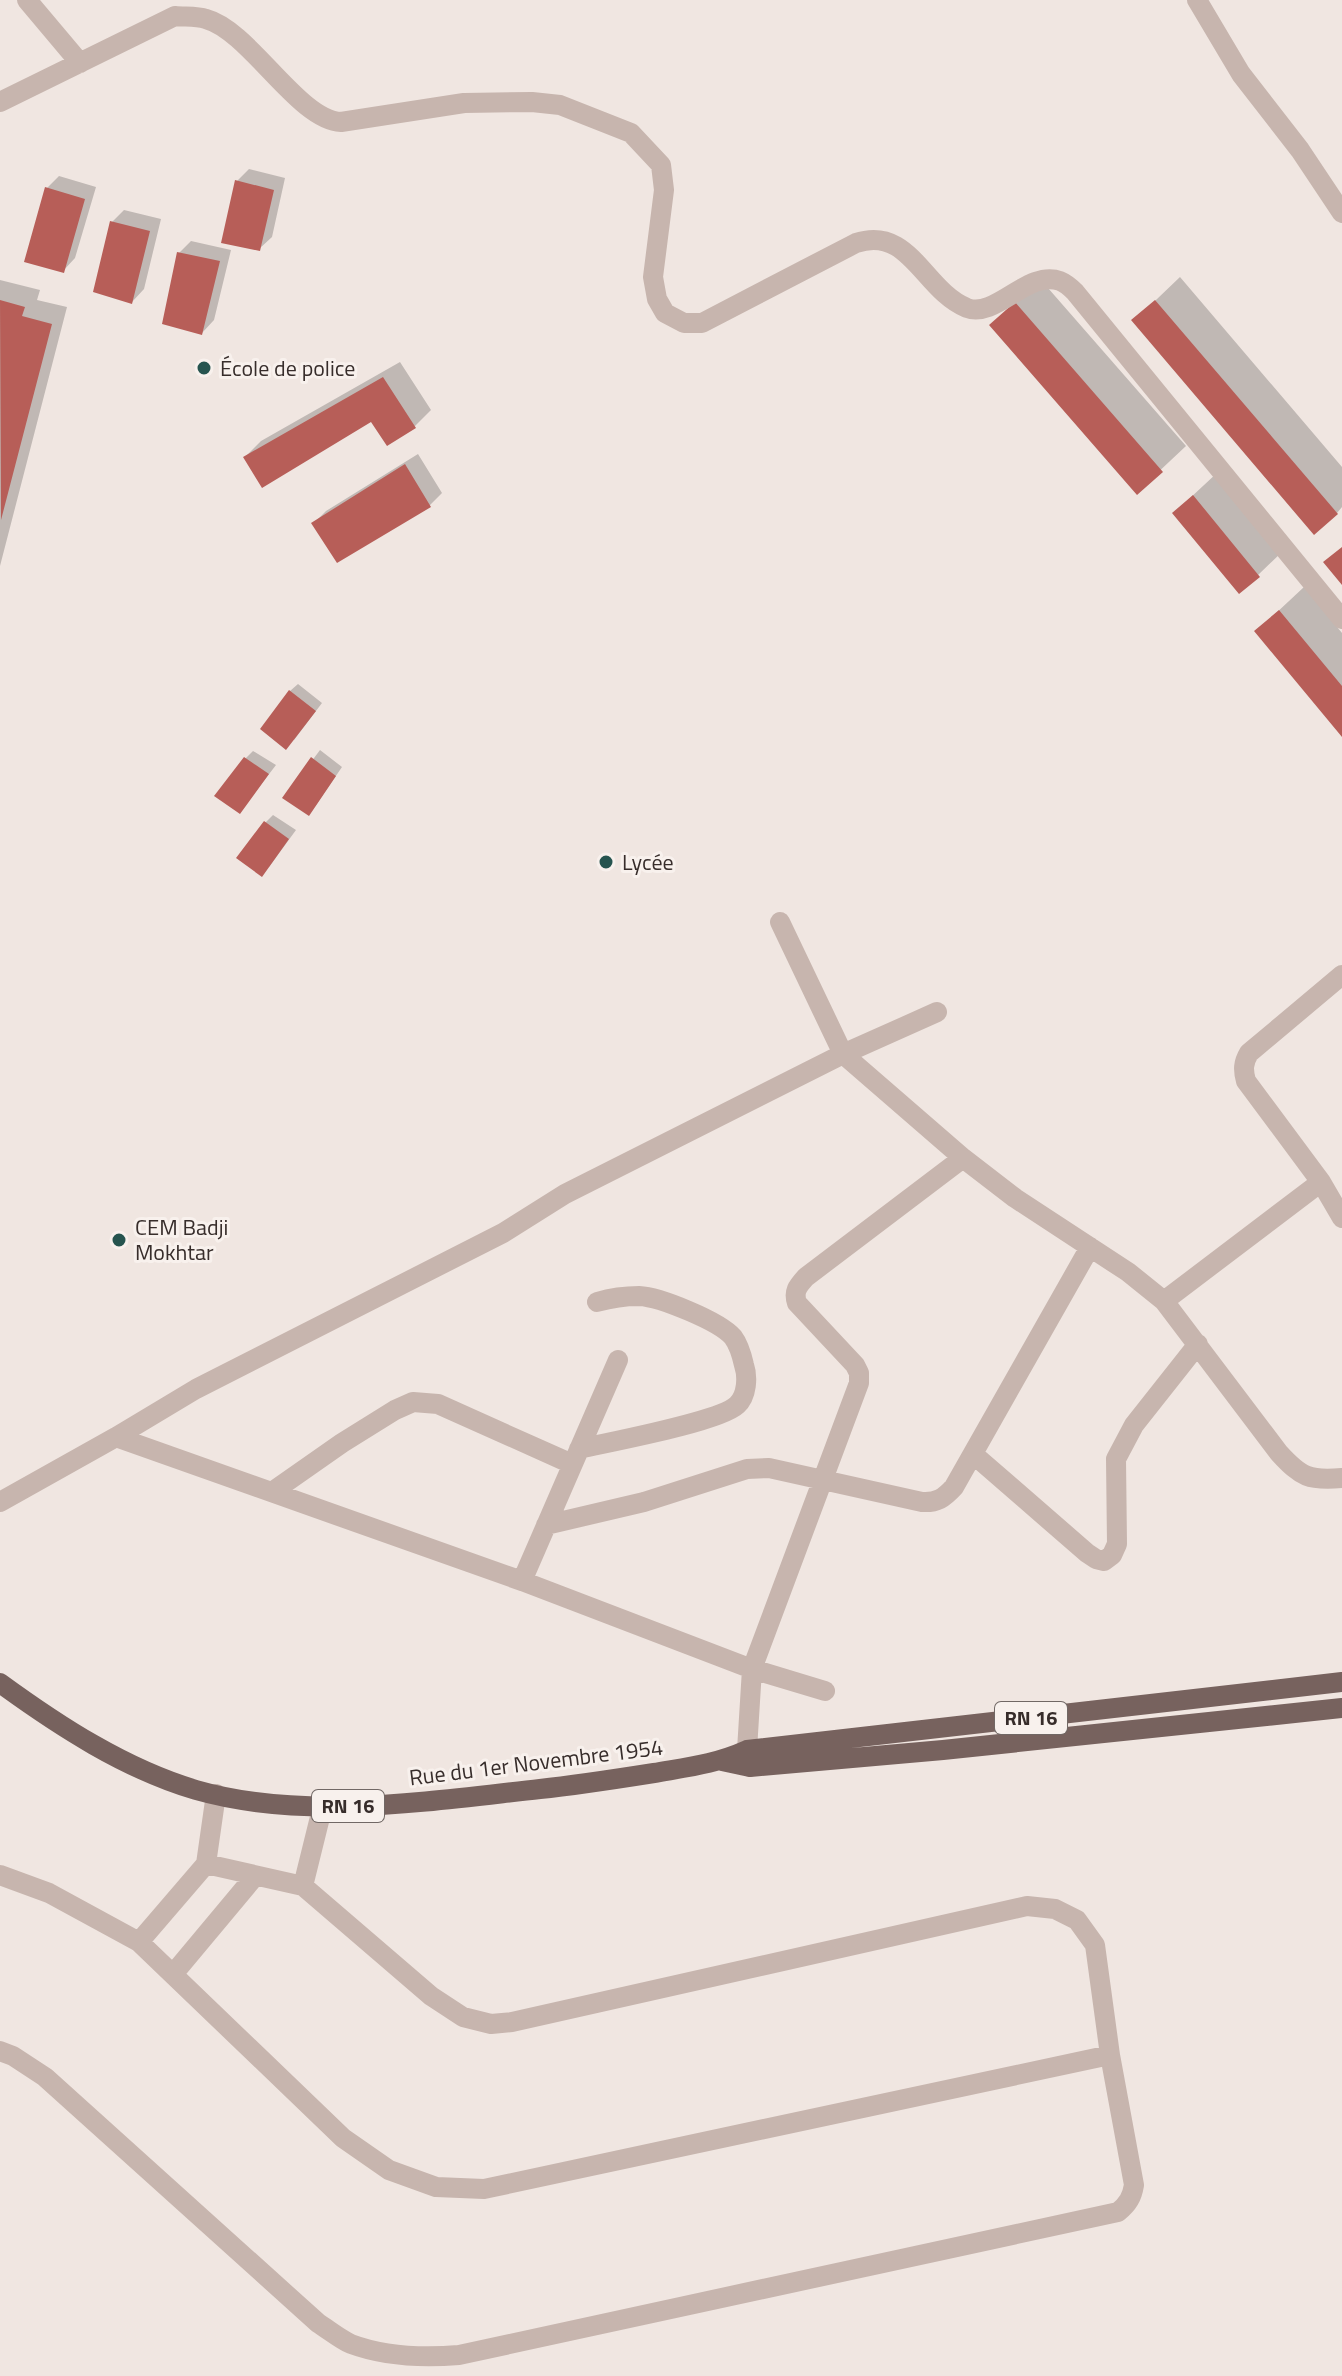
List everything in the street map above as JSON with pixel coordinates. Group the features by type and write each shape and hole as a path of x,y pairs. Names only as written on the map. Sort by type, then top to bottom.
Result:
{"main road":[{"name":"RN 16","path":"748,1759 1342,1682"},
{"name":"Rue du 1er Novembre 1954","path":"0,1683 28,1704 115,1755 170,1781 255,1801 323,1805 393,1804 578,1785 748,1759"},
{"name":"RN 16","path":"748,1759 943,1750 1342,1708"}],"street":[{"path":"27,0 80,63"},
{"path":"1197,0 1241,74 1300,150 1342,213"},
{"path":"0,102 175,16 206,19 225,28 313,110 330,121 341,122 464,103 532,102 560,105 631,133 661,165 664,190 653,277 657,299 665,313 684,323 702,323 856,243 870,239 885,240 901,248 939,289 970,309 982,310 1047,279 1059,281 1075,292 1342,619"},
{"path":"780,922 843,1054 963,1158 1015,1198 1128,1272 1164,1301 1295,1470 1319,1480 1342,1478"},
{"path":"1342,975 1249,1053 1243,1070 1246,1081 1321,1182 1342,1218"},
{"path":"0,1502 196,1389 503,1233 565,1194 843,1054 937,1012"},
{"path":"748,1759 752,1669 859,1383 855,1365 797,1303 794,1296 797,1287 963,1158"},
{"path":"1164,1301 1321,1182"},
{"path":"546,1525 644,1502 747,1469 769,1468 934,1502 945,1497 954,1487 1090,1247"},
{"path":"272,1492 342,1443 413,1402 438,1404 576,1456 727,1412 739,1404 745,1393 747,1374 734,1338 719,1325 682,1308 643,1296 613,1297 597,1302"},
{"path":"973,1454 1087,1553 1104,1561 1112,1555 1117,1544 1116,1459 1134,1425 1198,1344"},
{"path":"522,1581 618,1360"},
{"path":"116,1437 522,1581 752,1669 825,1691"},
{"path":"139,1942 206,1864 216,1794"},
{"path":"303,1886 323,1805"},
{"path":"0,2051 45,2077 318,2323 349,2343 385,2354 459,2355 1118,2212 1132,2196 1134,2185 1110,2055 1095,1945 1077,1920 1055,1909 1027,1906 491,2024 463,2017 431,1996 303,1886 206,1864"},
{"path":"0,1875 49,1893 139,1942 343,2138 389,2170 436,2187 484,2189 1110,2055"},
{"path":"174,1973 255,1876"}],"building":[{"path":"235,180 274,190 260,251 221,243"},
{"path":"45,187 85,199 64,273 24,262"},
{"path":"110,221 150,231 132,304 93,292"},
{"path":"177,252 220,261 202,335 162,324"},
{"path":"0,300 25,307 22,316 52,324 1,520"},
{"path":"1155,300 1338,514 1314,535 1131,320"},
{"path":"1015,302 1163,472 1137,495 989,325"},
{"path":"383,377 416,428 387,446 371,422 262,488 243,457"},
{"path":"405,464 431,507 337,563 311,523"},
{"path":"1193,495 1260,577 1239,594 1172,513"},
{"path":"1342,547 1342,585 1323,562"},
{"path":"1279,610 1342,686 1342,737 1254,631"},
{"path":"289,690 316,711 286,750 260,729"},
{"path":"244,757 269,774 240,814 214,796"},
{"path":"311,757 336,776 309,816 282,798"},
{"path":"264,821 289,839 262,877 236,858"}],"place":[{"name":"École de police","path":"204,368"},
{"name":"Lycée","path":"606,862"},
{"name":"CEM Badji Mokhtar","path":"119,1240"}]}
